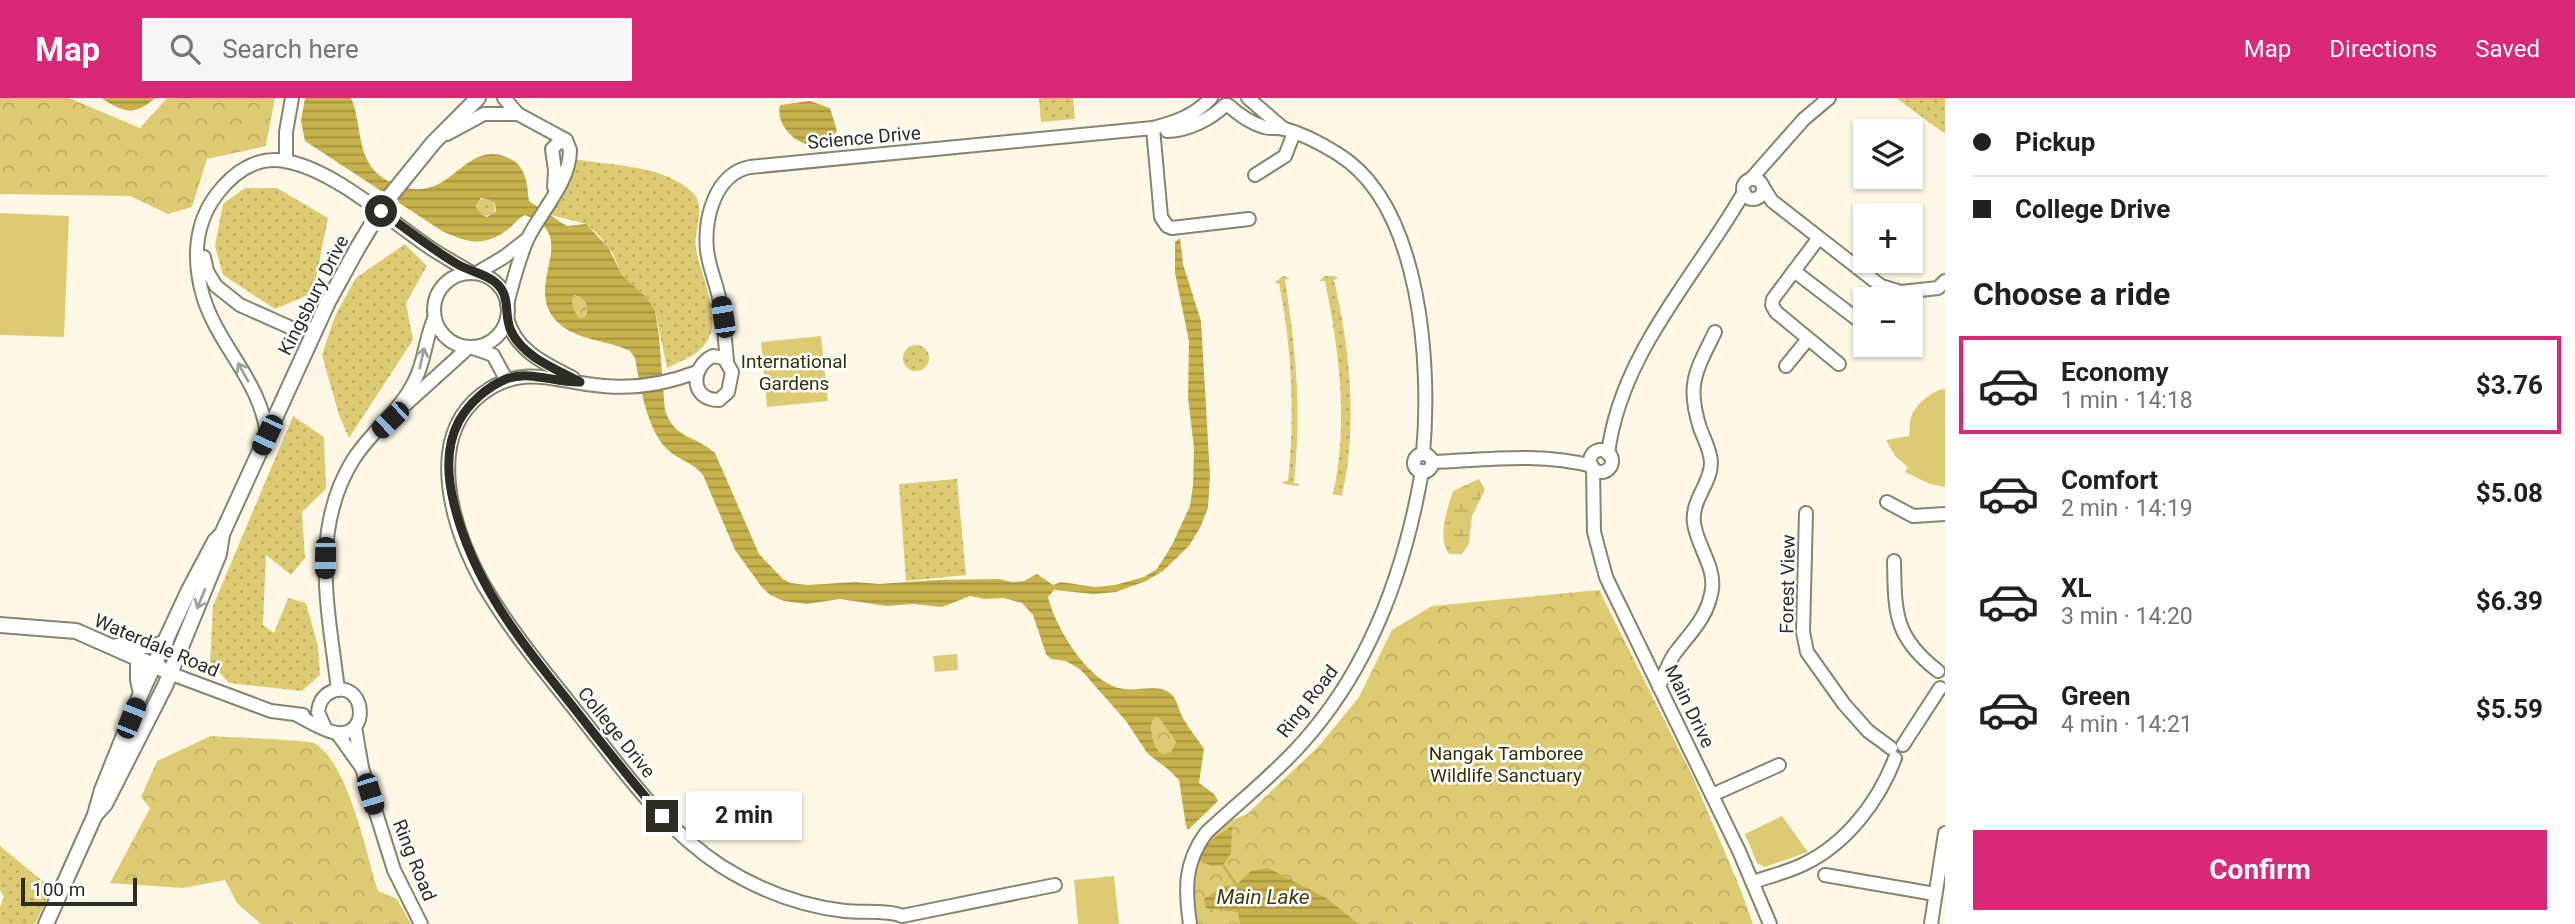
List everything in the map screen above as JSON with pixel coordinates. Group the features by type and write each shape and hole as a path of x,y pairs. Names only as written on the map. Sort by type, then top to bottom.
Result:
{"main road":[{"name":"Kingsbury Drive","path":"95,816 105,804 165,686 219,554 222,534 316,328 357,249 386,201 434,142 478,98"},
{"name":"Kingsbury Drive","path":"46,924 95,816 102,790 141,693 189,590 215,541 222,534"},
{"name":"Waterdale Road","path":"0,625 67,630 112,646 169,673"},
{"path":"112,646 155,646 166,642"},
{"path":"138,658 141,693"}],"street":[{"path":"286,161 288,112 292,98"},
{"path":"375,434 470,348 485,345 495,339 503,329 517,264 528,237 560,184 570,156 569,144 519,114 504,98"},
{"path":"1185,124 1211,98"},
{"name":"Ring Road","path":"1248,98 1289,131"},
{"name":"Main Drive","path":"1770,924 1712,795 1606,577 1595,543 1593,500 1598,461 1633,370 1703,254 1736,206 1755,190 1767,161 1804,119 1829,98"},
{"name":"Science Drive","path":"727,361 723,317 710,265 707,234 717,192 727,177 739,170 1153,128 1168,132 1216,114 1227,101"},
{"name":"Ring Road","path":"1190,924 1185,882 1188,864 1198,843 1301,744 1336,701 1371,642 1405,551 1425,463 1426,389 1420,321 1397,231 1377,192 1358,169 1325,146 1289,131 1265,127 1237,113 1227,101"},
{"path":"434,142 484,114 519,114"},
{"path":"536,124 552,149 555,177 549,204"},
{"path":"1153,128 1161,216 1167,226 1172,228 1249,219"},
{"path":"1255,175 1285,156 1289,131"},
{"path":"552,149 566,140"},
{"path":"552,149 570,156"},
{"path":"267,435 261,403 204,300 196,242 211,202 228,179 250,166 286,161 311,170 341,186 427,246 474,273 494,281 505,295 508,304"},
{"path":"1755,190 1876,284 1894,289 1898,285 1937,280 1943,282"},
{"path":"202,222 201,244 207,271 225,295 249,310 296,330 316,328"},
{"path":"506,379 493,355 457,345 446,339 434,319 433,307 436,295 445,282 462,273 474,273 504,257 528,237"},
{"path":"1818,239 1773,299 1772,305 1776,312 1839,364"},
{"path":"427,246 444,269 445,282"},
{"path":"1794,271 1853,316"},
{"name":"Science Drive","path":"713,356 720,341 723,317"},
{"name":"College Drive","path":"507,318 512,334 521,345 542,361 580,382"},
{"path":"338,690 325,574 325,542 331,511 354,459 402,402 415,380 422,362 426,336 434,319"},
{"path":"1659,687 1674,655 1703,619 1710,599 1711,575 1694,517 1695,503 1712,466 1697,418 1692,390 1695,375 1715,332"},
{"path":"1786,366 1808,339"},
{"path":"713,356 727,361 732,379 728,393 719,400 712,400 699,389 696,377 705,360 713,356"},
{"name":"College Drive","path":"697,372 668,382 606,387 542,376 523,376 506,379 481,395 464,413 454,432 449,450 451,494 469,553 490,594 529,652 674,830 721,866 755,885 788,899 825,908 872,913 894,912 902,916 1055,885"},
{"name":"College Drive","path":"668,382 699,389"},
{"path":"1425,463 1515,458 1598,461"},
{"path":"1887,502 1913,516 1945,514"},
{"name":"Forest View","path":"1806,513 1803,632 1807,652 1868,731 1896,750"},
{"path":"1753,882 1803,864 1835,845 1858,821 1876,794 1896,750 1943,689 1935,678 1941,669 1922,659 1905,637 1895,602 1894,561"},
{"name":"Waterdale Road","path":"169,673 251,704 297,715 331,730"},
{"path":"297,715 309,714 329,692 338,690 351,693 359,701 361,713 355,727 344,733 331,730 319,718 318,706"},
{"name":"Ring Road","path":"355,727 362,768 394,870 421,924"},
{"name":"Ring Road","path":"331,730 362,768"},
{"path":"1712,795 1779,765"},
{"path":"1931,924 1939,905 1945,833"},
{"path":"1825,875 1939,905"}],"green space":[{"path":"0,98 69,98 140,128 167,98 275,98 266,146 207,159 192,207 168,214 130,196 0,194"},
{"path":"1039,98 1073,98 1075,119 1041,122"},
{"path":"1896,98 1945,98 1945,134"},
{"path":"572,159 653,172 682,184 697,199 699,212 696,249 713,318 709,338 701,349 691,356 667,368 655,310 647,298 622,275 613,254 599,235 586,224 547,214"},
{"path":"245,188 277,188 328,218 313,293 275,309 223,275 215,246 223,204"},
{"path":"482,198 490,198 495,207 493,214 482,216 477,211 477,203"},
{"path":"0,213 69,216 64,337 0,335"},
{"path":"405,244 427,266 406,303 413,340 349,438 339,415 322,355 335,316 356,278"},
{"path":"1283,276 1290,278 1285,280 1297,381 1298,431 1294,483 1300,484 1297,486 1284,484 1282,481 1288,481 1292,407 1283,308 1279,283 1274,283"},
{"path":"1325,276 1338,278 1334,280 1348,360 1350,442 1342,496 1333,494 1338,468 1341,414 1334,334 1325,281 1319,281"},
{"path":"572,295 580,297 585,303 585,317 579,318 576,313"},
{"name":"International Gardens","path":"821,336 828,401 767,407 761,342"},
{"path":"916,345 925,349 929,358 925,367 916,371 907,367 903,358 907,349"},
{"path":"1945,389 1945,487 1930,484 1905,472 1908,467 1895,456 1886,440 1909,436 1910,420 1916,408 1930,395"},
{"path":"293,416 324,437 326,489 302,512 305,558 291,575 266,555 263,625 274,633 288,598 306,603 318,646 320,675 302,691 229,683 210,663 213,606"},
{"path":"957,479 966,575 906,581 899,484"},
{"path":"1479,479 1485,490 1472,516 1469,544 1462,554 1449,554 1443,532 1453,491"},
{"name":"Nangak Tamboree Wildlife Sanctuary","path":"1599,590 1693,777 1753,924 1189,924 1188,875 1204,842 1225,823 1247,814 1319,746 1359,697 1392,630 1432,606"},
{"path":"957,654 958,670 935,672 933,656"},
{"path":"1156,717 1176,742 1171,752 1162,755 1154,744 1152,735 1152,721"},
{"path":"211,736 308,742 314,743 326,754 337,769 355,811 378,891 397,899 411,924 261,924 237,903 225,880 183,888 110,883 150,808 141,797 157,761"},
{"path":"1782,816 1808,852 1765,867 1757,863 1745,834"},
{"path":"0,846 46,884 50,891 35,924 0,924 0,907 4,897 0,890"},
{"path":"1114,876 1119,924 1078,924 1074,880"}],"water":[{"path":"101,98 155,98 141,108 128,110 116,107"},
{"path":"305,98 351,98 364,153 373,169 389,181 418,189 432,187 479,157 491,154 506,157 516,162 522,170 529,201 567,226 586,224 608,247 622,275 647,298 655,310 665,411 669,420 680,432 715,453 759,554 790,583 879,584 999,579 1012,582 1024,581 1037,574 1053,585 1061,582 1095,587 1144,577 1157,569 1172,545 1190,506 1193,485 1194,448 1188,397 1189,341 1175,273 1175,242 1180,238 1183,264 1201,321 1210,476 1208,508 1189,546 1163,571 1146,581 1116,592 1093,594 1054,590 1048,597 1058,624 1076,654 1099,677 1124,689 1157,688 1173,696 1185,722 1204,749 1199,783 1214,794 1218,801 1188,830 1179,780 1148,754 1126,721 1081,670 1066,661 1051,659 1046,654 1033,615 1022,603 1004,598 985,599 970,596 942,607 913,604 886,606 840,599 807,604 784,601 770,595 735,550 703,475 661,442 650,420 635,358 630,351 569,331 553,317 546,303 545,289 551,247 549,234 541,224 525,215 491,239 475,241 451,235 305,141 301,121","holes":["481,198 495,203 496,211 487,217 480,214 476,206","573,295 580,297 585,303 585,317 579,318","1156,717 1159,718 1176,742 1171,752 1162,754 1156,748 1152,721"]},
{"path":"810,101 830,108 837,131 829,141 819,145 798,141 783,125 780,115 780,105"},
{"path":"1232,826 1231,853 1223,865 1212,866 1201,861 1198,849"},
{"name":"Main Lake","path":"1268,868 1326,898 1359,924 1240,924 1238,912 1206,908 1204,899 1224,886 1236,885 1251,871"}],"waterway":[{"path":"1223,865 1236,885"}],"route":[{"path":"381,211 427,246 472,273 494,281 505,295 509,327 517,341 542,361 580,382 523,376 506,379 481,395 464,413 454,432 449,450 451,494 469,553 500,612 529,652 662,816"}]}
